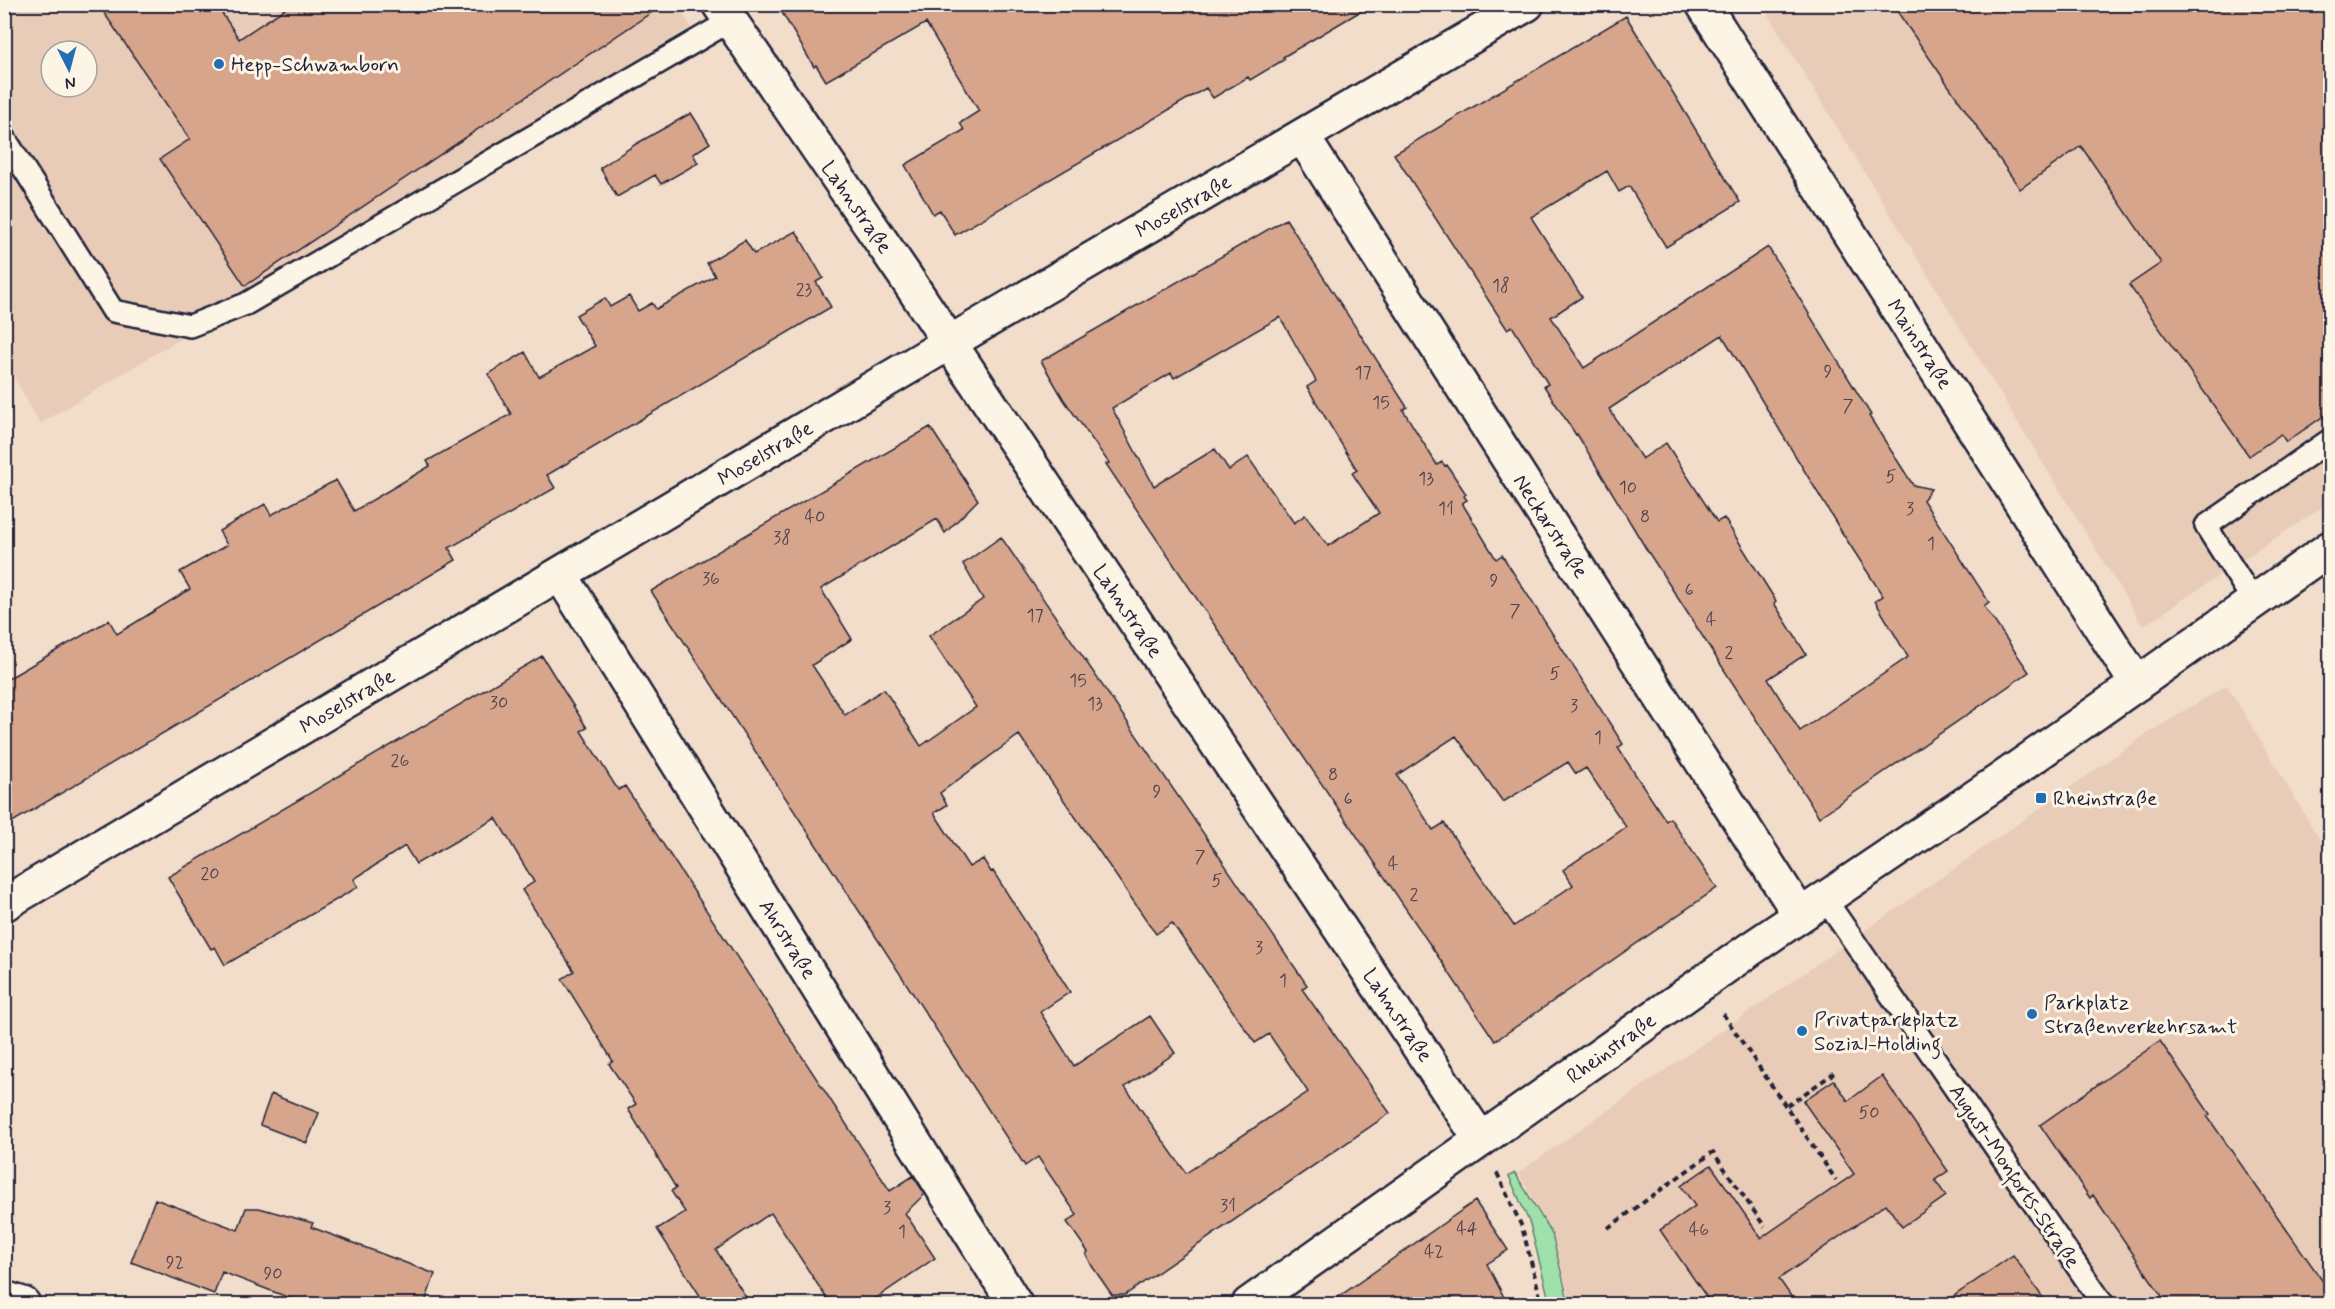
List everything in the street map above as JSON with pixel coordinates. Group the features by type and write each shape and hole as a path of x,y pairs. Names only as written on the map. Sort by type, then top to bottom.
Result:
{"street":[{"name":"Moselstraße","path":"4,904 1527,4"},
{"name":"Mainstraße","path":"1703,4 2137,684"},
{"name":"Lahnstraße","path":"724,13 950,343 1481,1140"},
{"name":"Neckarstraße","path":"1302,136 1812,907"},
{"name":"Rheinstraße","path":"1249,1305 1702,983 2331,548"},
{"name":"Ahrstraße","path":"560,574 1015,1305"},
{"path":"4,1298 23,1305"}],"lane":[{"path":"4,137 113,311 190,326 246,304 724,13"},
{"path":"2254,602 2206,526 2331,440"},
{"name":"August-Monforts-Straße","path":"1812,907 2103,1305"}],"path":[{"path":"1702,983 1836,1180"},
{"path":"1787,1106 1834,1073"},
{"path":"1481,1140 1522,1227 1542,1305"},
{"path":"1608,1228 1713,1152 1765,1227"}],"shaded area":[{"path":"676,4 691,27 40,424 5,360 4,5"},
{"path":"1762,5 2330,5 2330,502 2143,626"},
{"path":"2227,685 2330,857 2330,1304 1571,1304 1553,1233 1518,1173 2148,733"}],"green space":[{"path":"1515,1173 1552,1234 1569,1304 1550,1304 1530,1224 1509,1176"}],"building":[{"path":"98,4 216,4 239,39 292,4 664,4 245,286 160,159 190,139"},
{"path":"777,4 1373,4 1283,57 1285,59 1250,80 1248,77 1213,98 1206,88 955,235 940,210 933,214 905,165 964,130 960,123 979,111 926,23 826,81 816,65 814,67"},
{"path":"1892,4 2331,4 2331,411 2286,442 2281,434 2249,456 2129,285 2161,263 2081,146 2020,189"},
{"path":"1626,16 1740,202 1666,247 1629,186 1619,192 1607,171 1531,217 1582,297 1551,317 1584,368 1768,247 1913,485 1931,489 1923,500 1989,602 1984,606 2029,672 1819,817 1645,547 1577,434 1544,386 1548,384 1512,326 1507,329 1394,154","holes":["1722,335 1883,596 1875,601 1908,657 1800,731 1768,679 1806,654 1774,603 1776,601 1724,518 1717,522 1666,443 1642,459 1609,409"]},
{"path":"691,113 710,143 693,154 698,163 661,184 655,175 617,197 600,168 636,144"},
{"path":"1286,219 1407,407 1403,410 1437,465 1442,462 1445,466 1447,465 1466,494 1464,496 1467,500 1462,503 1496,559 1502,555 1623,744 1618,748 1666,821 1670,818 1717,888 1495,1041 1106,464 1109,463 1064,400 1041,361","holes":["1280,317 1316,381 1307,387 1357,470 1352,473 1379,513 1328,546 1305,515 1294,523 1248,457 1229,470 1215,449 1154,486 1112,408 1171,373 1174,378","1456,736 1503,802 1568,762 1576,774 1586,768 1626,827 1563,870 1573,885 1514,926 1444,823 1433,830 1397,775"]},
{"path":"796,231 823,278 816,282 831,307 547,475 555,488 449,548 456,560 4,827 4,681 109,620 117,634 190,589 180,572 227,545 219,531 265,504 271,515 336,480 354,511 430,466 427,461 511,414 488,374 525,352 539,377 595,346 576,315 605,298 610,307 629,296 638,311 652,303 656,309 715,276 707,263 745,240 754,254"},
{"path":"930,427 978,500 945,533 937,519 821,589 852,639 812,665 845,715 884,689 921,746 976,707 929,636 983,599 963,564 1001,537 1307,985 1302,989 1390,1113 1125,1295 1112,1295 1092,1266 1086,1254 1088,1252 1067,1222 1077,1215 1038,1157 1025,1166 651,591","holes":["1019,735 1156,934 1172,923 1255,1043 1269,1034 1308,1092 1186,1173 1125,1087 1175,1053 1150,1016 1074,1066 1040,1012 1070,992 993,871 991,872 983,859 969,867 934,813 947,805 940,793"]},
{"path":"542,656 587,728 581,731 618,790 625,786 890,1191 913,1176 925,1194 905,1213 935,1258 866,1305 831,1305 771,1213 716,1250 751,1305 706,1305 657,1229 685,1212 671,1191 676,1188 628,1109 636,1104 609,1064 613,1061 562,979 574,971 522,890 534,882 496,818 416,864 405,846 354,879 358,887 225,965 215,947 211,949 168,877"},
{"path":"2160,1041 2210,1114 2207,1116 2331,1293 2331,1305 2168,1305 2093,1195 2090,1198 2040,1125"},
{"path":"1882,1076 1948,1171 1935,1180 1946,1196 1902,1227 1886,1204 1779,1279 1797,1305 1712,1305 1660,1230 1695,1206 1681,1186 1711,1165 1761,1238 1854,1174 1803,1101 1834,1080 1848,1101"},
{"path":"271,1094 319,1113 307,1143 260,1125"},
{"path":"155,1199 238,1230 246,1208 259,1208 313,1223 311,1227 435,1274 424,1305 308,1305 222,1272 214,1294 131,1262"},
{"path":"1475,1201 1508,1250 1487,1264 1508,1305 1327,1305"},
{"path":"2013,1255 2048,1305 1941,1305"}],"place":[{"name":"Hepp-Schwamborn","path":"219,64"},
{"name":"Rheinstraße","path":"2041,798"},
{"name":"Parkplatz Straßenverkehrsamt","path":"2032,1014"},
{"name":"Privatparkplatz Sozial-Holding","path":"1802,1031"}]}
